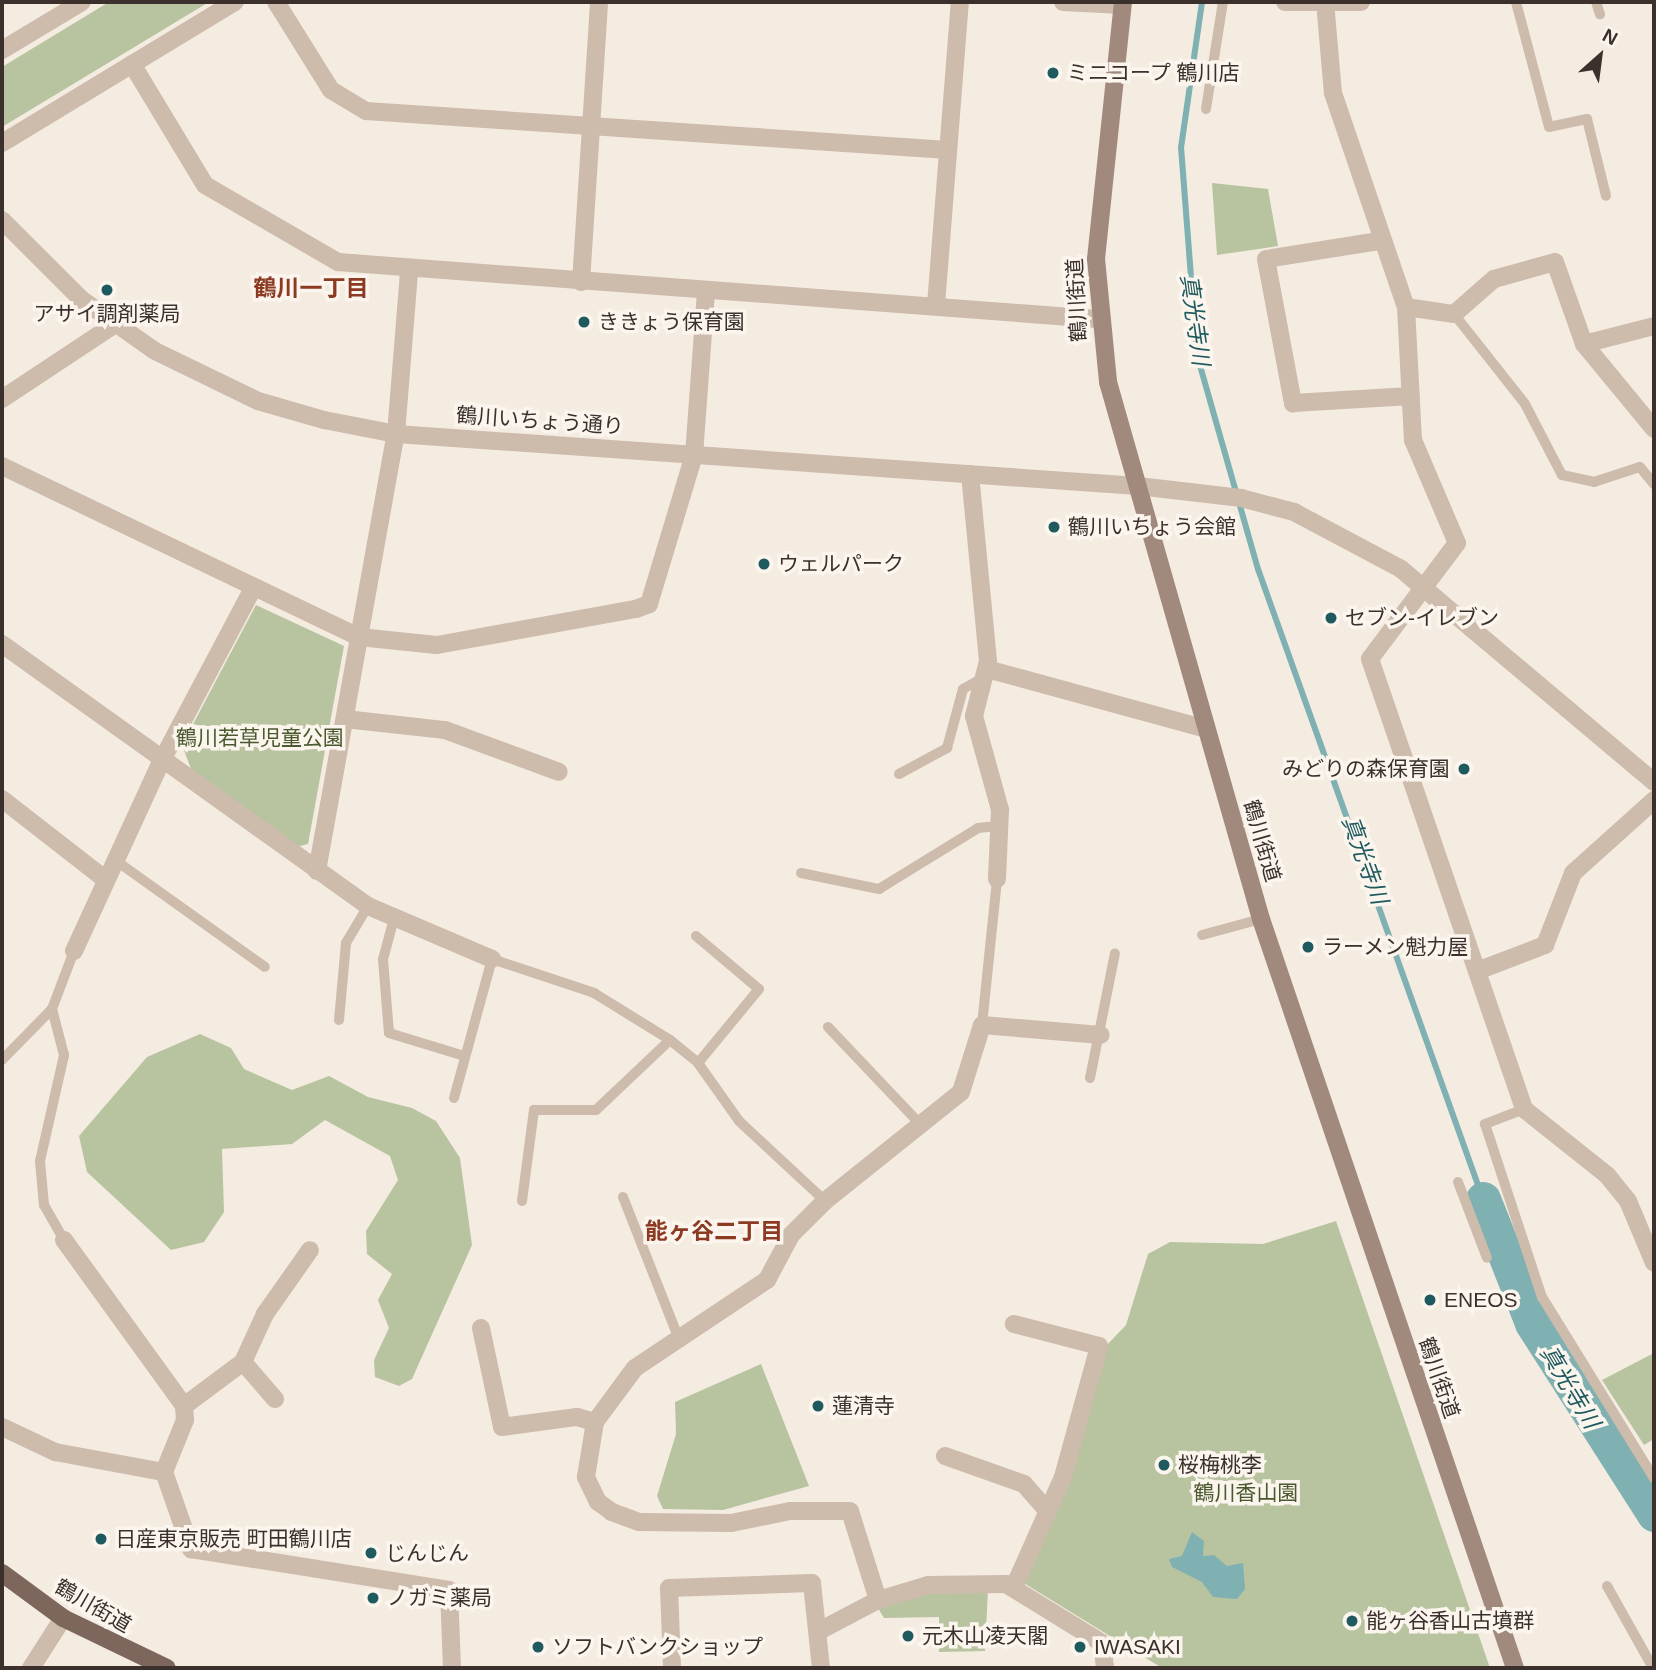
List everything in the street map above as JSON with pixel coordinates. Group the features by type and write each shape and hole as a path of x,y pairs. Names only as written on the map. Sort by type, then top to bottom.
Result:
{"main road":[{"name":"鶴川街道","path":"1122,3 1096,259 1097,319 1138,486 1261,919 1515,1668"},
{"name":"鶴川街道","path":"2,1573 63,1618 148,1665 167,1668"}],"street":[{"path":"2,50 63,7 82,2"},
{"path":"2,143 235,2"},
{"path":"276,2 331,90 366,111 948,150"},
{"path":"581,282 599,2"},
{"path":"936,306 960,2"},
{"path":"1063,2 1122,3"},
{"path":"1285,2 1361,2"},
{"path":"1325,4 1333,93 1379,241 1406,307 1413,440 1457,543 1425,588 1371,649 1370,659 1524,1109 1607,1175 1628,1201 1654,1263"},
{"path":"132,64 205,185 318,253 409,271 1097,319"},
{"name":"鶴川いちょう通り","path":"2,220 114,325 206,379 258,401 396,434 1138,486 1222,495 1258,502 1347,535 1425,588 1654,782"},
{"path":"1379,241 1266,258 1293,403 1411,396"},
{"path":"1406,307 1454,314 1494,279 1555,262 1584,344 1654,429"},
{"path":"317,871 396,434 409,271"},
{"path":"2,466 359,637 437,645 649,604 694,455 706,291"},
{"path":"2,399 114,325"},
{"path":"1584,344 1654,326"},
{"path":"970,474 986,673 974,716 1000,810 997,878"},
{"path":"74,951 161,762 253,588"},
{"path":"2,644 161,762 368,906 393,922 492,959"},
{"path":"986,673 1206,729"},
{"path":"345,719 445,730 559,772"},
{"path":"2,799 106,880"},
{"path":"1477,971 1545,945 1573,873 1654,800"},
{"path":"878,1600 850,1511 790,1511 731,1522 639,1522 597,1502 586,1477 595,1422 635,1368 768,1280 791,1235 825,1201 961,1092 982,1025 1101,1035"},
{"path":"64,1240 184,1406 185,1420 164,1472 191,1549 449,1590 452,1668"},
{"path":"184,1406 243,1362 265,1314 310,1250"},
{"path":"1014,1324 1099,1346 1085,1412 1014,1587"},
{"path":"481,1328 502,1427 577,1417 595,1422"},
{"path":"243,1362 275,1399"},
{"path":"2,1427 55,1452 164,1472"},
{"path":"945,1456 1024,1484 1047,1510"},
{"path":"819,1631 878,1600 955,1581 1014,1587 1102,1643 1105,1668"},
{"path":"672,1668 668,1588 812,1583 821,1668"},
{"path":"31,1668 63,1618"}],"lane":[{"path":"1206,109 1223,2"},
{"path":"1516,2 1549,127 1587,120 1606,196"},
{"path":"1597,2 1600,14"},
{"path":"1454,314 1525,404 1562,475 1594,482 1640,467 1654,484"},
{"path":"899,774 947,748 963,689 986,673"},
{"path":"801,873 879,889 978,828 998,826"},
{"path":"115,860 265,967"},
{"path":"982,1025 997,878"},
{"path":"339,1020 346,943 368,906"},
{"path":"1202,934 1261,919"},
{"path":"393,922 383,959 388,1033 464,1056"},
{"path":"696,936 759,989 698,1063"},
{"path":"2,1060 52,1009 74,951"},
{"path":"1090,1078 1101,1035 1115,953"},
{"path":"454,1098 492,959 594,993 670,1040 698,1063 739,1121 825,1201"},
{"path":"52,1009 64,1055 39,1188 64,1240"},
{"path":"828,1027 921,1125"},
{"path":"522,1201 534,1110 596,1110 670,1040"},
{"path":"1524,1109 1485,1124 1542,1297 1600,1400 1654,1478"},
{"path":"1458,1182 1487,1258"},
{"path":"622,1197 679,1339"},
{"path":"1607,1586 1653,1668"}],"green space":[{"path":"109,2 209,2 2,127 2,67"},
{"path":"1212,183 1268,189 1278,246 1217,255"},
{"name":"鶴川若草児童公園","path":"256,605 344,646 308,844 296,847 193,774 182,745"},
{"path":"200,1034 231,1048 244,1069 292,1090 329,1076 368,1097 412,1108 436,1121 460,1158 472,1245 412,1379 399,1386 375,1377 374,1360 389,1328 378,1300 392,1274 367,1254 366,1231 398,1180 390,1156 325,1120 292,1144 222,1149 224,1212 204,1242 171,1250 87,1172 79,1136 147,1057"},
{"name":"鶴川香山園","path":"1336,1221 1490,1668 1162,1668 1022,1582 1106,1346 1126,1325 1148,1254 1170,1242 1263,1244"},
{"path":"1654,1353 1654,1439 1644,1445 1602,1380"},
{"path":"761,1364 809,1486 723,1510 663,1509 657,1496 676,1434 675,1402"},
{"path":"988,1589 985,1651 939,1652 939,1617 884,1618 878,1608 928,1593"}],"water":[{"path":"1192,1532 1204,1541 1203,1556 1214,1555 1227,1566 1243,1563 1245,1589 1237,1599 1213,1597 1202,1582 1172,1567 1169,1559 1182,1556"}],"waterway":[{"name":"真光寺川","path":"1202,2 1181,147 1197,355 1258,569 1483,1199"},
{"name":"真光寺川","path":"1483,1199 1532,1323 1654,1514"}],"place":[{"name":"ミニコープ 鶴川店","path":"1053,73"},
{"name":"アサイ調剤薬局","path":"107,290"},
{"name":"ききょう保育園","path":"584,322"},
{"name":"鶴川いちょう会館","path":"1054,527"},
{"name":"ウェルパーク","path":"764,564"},
{"name":"セブン-イレブン","path":"1331,618"},
{"name":"みどりの森保育園","path":"1464,769"},
{"name":"ラーメン魁力屋","path":"1308,947"},
{"name":"ENEOS","path":"1430,1300"},
{"name":"蓮清寺","path":"818,1406"},
{"name":"桜梅桃李","path":"1164,1465"},
{"name":"日産東京販売 町田鶴川店","path":"101,1539"},
{"name":"じんじん","path":"371,1553"},
{"name":"ノガミ薬局","path":"373,1598"},
{"name":"能ヶ谷香山古墳群","path":"1352,1621"},
{"name":"元木山凌天閣","path":"908,1636"},
{"name":"ソフトバンクショップ","path":"538,1647"},
{"name":"IWASAKI","path":"1080,1647"}],"district":[{"name":"鶴川一丁目","path":"311,288"},
{"name":"能ヶ谷二丁目","path":"714,1231"}]}
